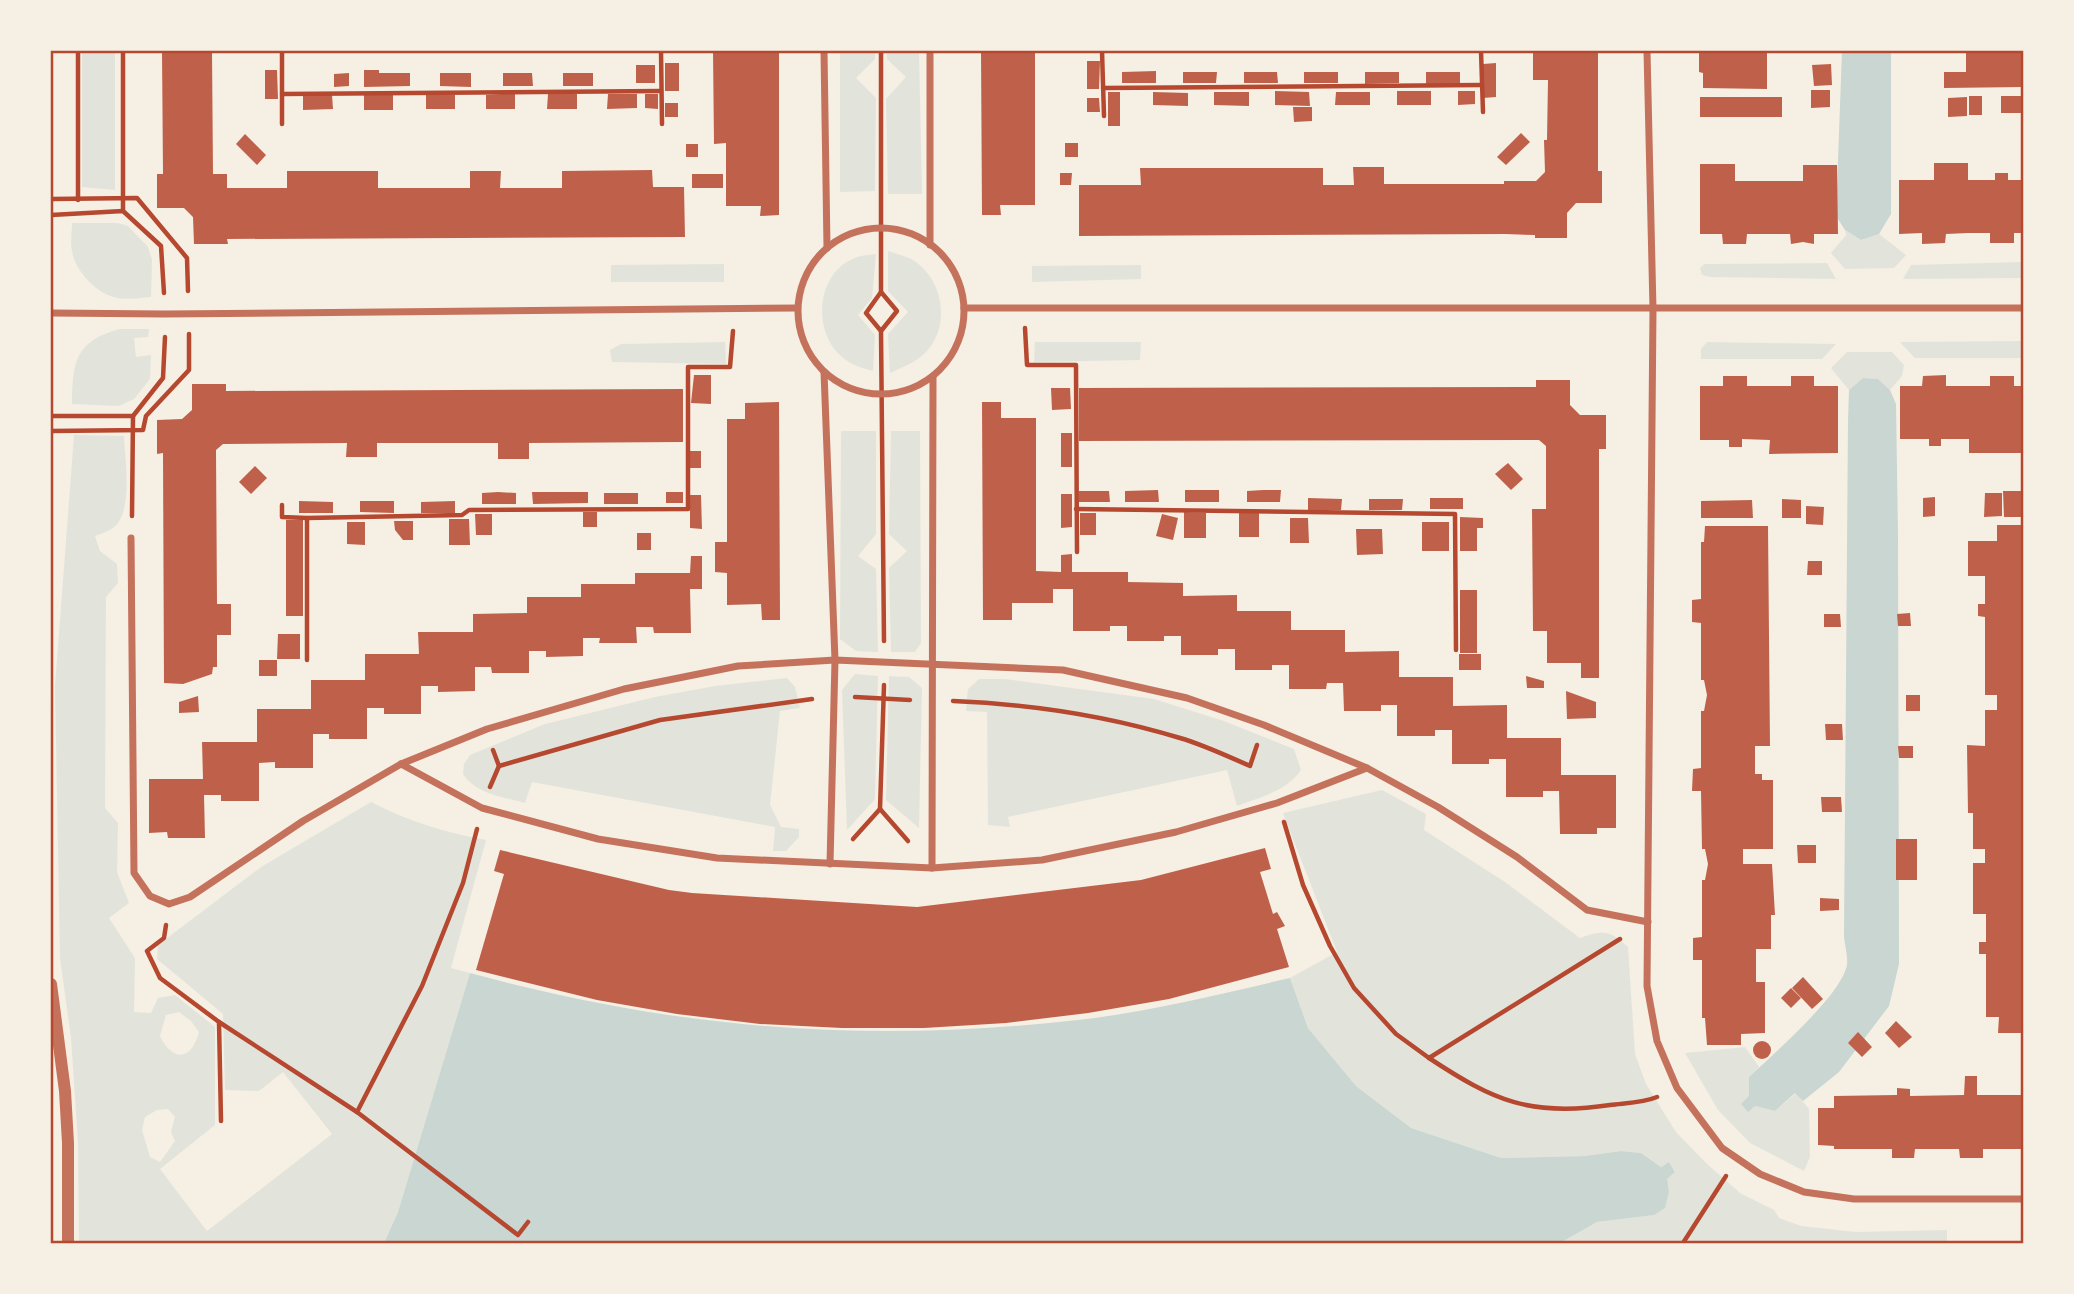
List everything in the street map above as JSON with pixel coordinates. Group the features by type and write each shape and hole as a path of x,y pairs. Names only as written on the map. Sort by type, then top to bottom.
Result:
{"street":[{"path":"824,51 827,248"},
{"path":"930,51 930,245"},
{"path":"1647,51 1653,309 1647,986 1657,1041 1677,1088 1723,1148 1760,1174 1804,1192 1854,1199 2023,1199"},
{"path":"882,228 901,231 930,245 953,271 961,289 964,308 962,327 957,345 947,362 918,386 901,392 861,393 842,385 824,372 809,354 800,332 797,308 806,275 827,248 854,233 882,228"},
{"path":"51,313 797,308"},
{"path":"964,308 2023,308"},
{"path":"824,372 835,660 830,864"},
{"path":"932,868 933,376"},
{"path":"131,538 134,873 150,896 169,904 190,897 303,821 401,764 486,729 624,689 725,669 835,660 1063,670 1187,698 1264,725 1367,768 1438,807 1517,856 1587,910 1648,922"},
{"path":"401,764 482,808 598,839 717,858 932,868 1042,860 1176,832 1277,803 1367,768"},
{"path":"51,984 65,1091 68,1243"}],"path":[{"path":"78,51 78,200"},
{"path":"123,51 123,211"},
{"path":"282,51 282,124"},
{"path":"661,51 662,124"},
{"path":"830,864 880,809 884,661 883,394 881,331 866,313 881,292 881,51"},
{"path":"1102,51 1104,116"},
{"path":"1481,51 1483,112"},
{"path":"1103,88 1482,85"},
{"path":"282,94 662,91"},
{"path":"51,199 137,198 187,258 189,313 189,370 146,416 143,430 51,431"},
{"path":"51,215 123,211 161,246 165,314 163,378 133,416 131,538"},
{"path":"881,292 897,312 881,331"},
{"path":"1024,308 1027,365 1076,365 1077,552"},
{"path":"282,505 282,517 307,518 462,515 469,510 688,509 688,367 730,367 734,309"},
{"path":"51,416 133,416"},
{"path":"1076,509 1455,514 1456,650"},
{"path":"307,518 307,660"},
{"path":"499,766 660,720 834,696 979,702 1076,714 1181,738 1250,766 1264,725"},
{"path":"357,1112 422,986 463,883 482,808 499,766 486,729"},
{"path":"1277,803 1303,885 1330,946 1354,988 1396,1034 1429,1058 1459,1078 1503,1100 1542,1109 1598,1107 1654,1099 1677,1088"},
{"path":"880,809 932,868"},
{"path":"169,904 164,938 147,951 160,978 219,1022 357,1112 518,1235 528,1222"},
{"path":"1429,1058 1648,922"},
{"path":"219,1022 221,1121"},
{"path":"1683,1243 1737,1158"}],"shaded area":[{"path":"82,51 115,51 115,190 82,187"},
{"path":"840,51 875,51 875,59 856,78 876,98 875,191 840,192"},
{"path":"887,51 919,51 922,194 888,194 886,99 906,77 887,59"},
{"path":"1842,51 1891,51 1891,214 1879,234 1861,240 1845,230 1836,216"},
{"path":"72,223 118,223 128,226 148,247 152,260 151,297 117,298 95,287 82,274 74,259 71,244"},
{"path":"1845,230 1861,240 1879,234 1906,255 1894,268 1845,269 1831,253 1846,235"},
{"path":"888,251 910,259 923,268 937,290 941,315 935,340 927,351 890,373 888,334 908,312 888,291"},
{"path":"876,254 872,298 858,315 875,335 873,371 847,361 840,355 831,344 822,317 826,288 833,275 842,265 857,257"},
{"path":"2022,262 2022,278 1903,279 1911,265"},
{"path":"1827,263 1836,279 1710,277 1702,275 1700,268 1704,264"},
{"path":"724,264 724,282 611,282 611,265"},
{"path":"1141,265 1141,279 1032,282 1032,266"},
{"path":"120,329 149,329 148,337 134,338 136,357 151,355 150,379 134,399 119,406 72,404 73,377 79,356 93,340"},
{"path":"2021,341 2023,358 1915,358 1900,342"},
{"path":"725,342 726,364 612,362 610,350 621,344"},
{"path":"1035,342 1141,342 1140,360 1034,362"},
{"path":"1707,342 1836,344 1822,359 1701,359 1701,349"},
{"path":"1847,352 1892,352 1904,365 1902,376 1890,390 1878,379 1863,378 1849,390 1831,368"},
{"path":"1863,378 1878,379 1890,390 1896,404 1899,964 1889,1006 1839,1072 1803,1101 1795,1093 1775,1111 1755,1106 1748,1112 1741,1104 1749,1096 1749,1077 1820,1008 1842,978 1847,965 1844,937 1848,421 1849,390"},
{"path":"841,431 876,431 876,534 858,556 876,569 878,652 856,651 840,639"},
{"path":"891,431 920,431 921,643 915,652 891,652 889,568 907,551 889,534"},
{"path":"74,435 124,436 127,481 122,515 113,528 95,536 100,551 117,564 118,583 106,597 105,808 118,823 117,872 129,903 109,918 135,958 134,1012 151,1013 158,998 175,995 215,1027 215,1125 160,1169 207,1231 332,1134 283,1072 259,1091 225,1090 223,1014 157,959 158,945 261,867 371,802 427,826 486,840 451,968 470,973 398,1212 384,1243 79,1243 78,1142 71,1038 60,958 55,686","holes":["179,1012 191,1021 199,1032 192,1048 182,1055 171,1051 160,1036 166,1015","168,1109 175,1117 171,1132 175,1141 160,1162 150,1157 142,1130 145,1117 157,1110"]},
{"path":"855,674 878,676 875,799 847,830 842,690"},
{"path":"889,676 909,677 922,688 919,828 886,800"},
{"path":"787,678 795,687 800,708 780,711 770,805 781,827 799,829 799,837 786,851 773,851 775,827 532,782 525,803 483,790 468,781 463,774 464,764 470,755 545,724 655,697 715,686"},
{"path":"979,679 1005,679 1154,699 1224,721 1294,749 1301,770 1281,788 1237,806 1227,770 1008,817 1010,827 988,825 987,712 966,711 968,689"},
{"path":"1382,790 1426,814 1424,830 1505,882 1580,938 1606,933 1628,947 1635,1054 1646,1084 1676,1132 1740,1193 1774,1210 1779,1218 1801,1226 1856,1232 1947,1230 1947,1243 1560,1243 1597,1222 1654,1215 1665,1207 1669,1192 1666,1179 1675,1171 1669,1162 1661,1167 1641,1153 1621,1151 1585,1156 1501,1158 1411,1128 1356,1086 1308,1028 1290,978 1337,952 1283,813"},
{"path":"470,973 547,992 697,1019 772,1027 923,1031 1105,1017 1290,978 1308,1028 1356,1086 1411,1128 1501,1158 1585,1156 1621,1151 1641,1153 1661,1167 1669,1162 1675,1172 1667,1179 1669,1192 1665,1208 1654,1215 1597,1222 1560,1243 384,1243 398,1212"},
{"path":"1745,1047 1759,1067 1749,1077 1749,1096 1755,1106 1775,1111 1796,1093 1809,1109 1810,1157 1804,1171 1750,1143 1718,1110 1685,1053"}],"building":[{"path":"162,51 212,51 213,174 227,174 227,188 287,188 287,171 378,171 378,188 470,188 470,171 501,171 500,188 562,188 562,171 652,170 653,187 684,187 685,237 227,239 228,244 194,244 193,217 184,208 157,208 157,174 163,174"},
{"path":"713,51 779,51 779,215 760,216 761,206 726,206 726,143 714,144"},
{"path":"981,51 1035,51 1035,205 1000,205 1001,215 982,215"},
{"path":"1533,51 1598,51 1598,171 1602,171 1602,203 1576,203 1567,213 1567,238 1505,234 1079,236 1079,185 1141,185 1140,168 1323,168 1323,185 1354,185 1353,167 1384,167 1384,184 1504,184 1504,181 1536,181 1545,172 1548,80 1533,80"},
{"path":"1699,51 1767,51 1767,89 1703,88 1703,73 1699,72"},
{"path":"1966,51 2023,51 2023,87 1944,88 1944,72 1966,72"},
{"path":"1087,61 1100,61 1099,89 1087,89"},
{"path":"665,63 679,63 679,91 665,91"},
{"path":"1496,63 1496,97 1483,98 1483,64"},
{"path":"1831,64 1832,85 1814,86 1812,65"},
{"path":"636,65 655,65 655,83 636,83"},
{"path":"265,70 277,70 278,99 265,99"},
{"path":"364,70 410,73 410,86 364,87"},
{"path":"1156,71 1156,83 1122,83 1122,72"},
{"path":"1183,72 1217,72 1216,83 1183,83"},
{"path":"1244,72 1277,72 1278,83 1244,83"},
{"path":"1304,72 1338,72 1338,83 1304,83"},
{"path":"1365,72 1399,72 1399,83 1365,84"},
{"path":"1426,72 1460,72 1460,84 1426,84"},
{"path":"349,73 349,86 334,87 334,74"},
{"path":"440,73 471,73 471,87 440,86"},
{"path":"503,73 532,73 533,86 503,86"},
{"path":"563,73 593,73 593,86 563,86"},
{"path":"1811,90 1830,90 1830,107 1811,108"},
{"path":"1275,91 1309,92 1310,106 1275,105"},
{"path":"1397,91 1431,91 1431,105 1397,105"},
{"path":"1458,91 1475,91 1475,104 1458,105"},
{"path":"1108,92 1120,92 1120,126 1108,126"},
{"path":"1153,92 1188,93 1188,106 1153,105"},
{"path":"1214,92 1249,92 1249,106 1214,105"},
{"path":"1336,92 1370,92 1370,105 1335,105"},
{"path":"426,94 455,95 455,109 426,109"},
{"path":"515,94 515,109 486,109 486,95"},
{"path":"548,94 577,94 577,109 547,109"},
{"path":"608,94 637,94 637,108 607,109"},
{"path":"645,94 658,94 658,109 645,108"},
{"path":"303,95 332,95 333,109 303,110"},
{"path":"364,95 393,95 393,110 364,110"},
{"path":"1969,96 1982,96 1982,115 1969,115"},
{"path":"2001,96 2023,96 2023,113 2001,113"},
{"path":"1700,97 1782,97 1782,117 1700,117"},
{"path":"1967,97 1967,116 1948,117 1948,98"},
{"path":"1087,98 1099,98 1100,112 1087,112"},
{"path":"665,103 678,103 678,117 665,117"},
{"path":"1293,107 1312,107 1312,121 1294,122"},
{"path":"1521,133 1530,142 1506,165 1497,157"},
{"path":"245,134 266,155 257,165 236,144"},
{"path":"1065,143 1078,143 1078,157 1065,157"},
{"path":"686,144 698,144 698,157 686,157"},
{"path":"1934,163 1968,163 1968,180 1995,180 1995,173 2008,173 2008,180 2023,180 2023,233 2014,233 2014,243 1990,243 1990,233 1968,233 1946,234 1945,243 1922,244 1922,233 1899,234 1899,180 1934,180"},
{"path":"1700,164 1735,164 1735,181 1803,181 1803,165 1837,165 1838,234 1814,234 1814,244 1791,244 1790,234 1747,234 1746,244 1723,244 1722,234 1700,234"},
{"path":"1060,173 1072,173 1071,185 1060,185"},
{"path":"692,174 723,174 723,188 692,188"},
{"path":"694,375 711,375 711,404 691,403"},
{"path":"1946,375 1946,386 1990,386 1990,376 2014,376 2014,386 2023,386 2023,453 1969,453 1969,439 1941,439 1941,446 1929,446 1929,439 1900,439 1900,386 1922,386 1923,376"},
{"path":"1723,376 1747,376 1747,386 1791,386 1791,376 1814,376 1814,386 1838,386 1838,453 1769,454 1770,440 1742,439 1742,447 1729,447 1729,440 1700,440 1700,386 1723,386"},
{"path":"1536,380 1570,380 1570,405 1580,415 1606,415 1606,449 1599,449 1599,678 1581,678 1581,663 1547,663 1547,631 1533,631 1532,509 1546,509 1546,446 1539,440 1079,441 1079,388 1536,387"},
{"path":"192,384 226,384 226,391 683,389 683,442 529,443 529,459 498,459 498,443 377,443 377,457 346,457 347,443 223,444 216,450 217,604 231,604 231,635 217,635 217,667 213,667 212,674 183,684 164,683 163,453 157,454 157,420 182,419 192,410"},
{"path":"1051,388 1070,388 1071,409 1052,410"},
{"path":"779,402 780,620 762,620 761,604 727,605 727,573 715,572 715,542 727,542 727,419 745,419 745,403"},
{"path":"982,402 1001,402 1001,418 1036,418 1036,571 1061,572 1061,555 1072,554 1072,572 1128,572 1128,582 1183,583 1183,596 1237,595 1237,611 1291,611 1291,630 1345,630 1345,652 1399,651 1399,677 1453,677 1453,706 1507,705 1507,738 1561,738 1561,775 1616,775 1616,828 1597,828 1597,834 1560,834 1559,791 1543,791 1543,797 1506,797 1506,759 1489,759 1489,764 1452,764 1452,730 1435,730 1435,736 1397,736 1397,705 1381,705 1381,711 1344,711 1343,683 1327,683 1326,689 1289,689 1289,665 1272,665 1272,670 1235,670 1235,649 1218,649 1218,655 1181,655 1181,636 1164,636 1164,641 1127,641 1127,626 1110,626 1110,631 1073,631 1073,589 1053,589 1053,603 1012,603 1012,620 983,620"},
{"path":"1061,433 1072,433 1072,467 1061,467"},
{"path":"690,451 701,451 701,468 690,468"},
{"path":"1508,463 1523,479 1511,490 1495,474"},
{"path":"255,466 267,478 251,494 239,482"},
{"path":"1158,490 1159,502 1125,502 1125,491"},
{"path":"1185,490 1219,490 1219,502 1185,502"},
{"path":"1281,490 1280,502 1247,502 1247,491"},
{"path":"1079,491 1109,491 1110,502 1079,502"},
{"path":"2003,491 2023,491 2023,517 2004,517"},
{"path":"532,492 588,492 588,503 533,504"},
{"path":"666,492 683,492 683,503 666,503"},
{"path":"482,493 516,493 516,504 482,504"},
{"path":"604,493 638,493 638,504 604,504"},
{"path":"1985,493 2002,493 2002,516 1984,517"},
{"path":"1061,494 1072,494 1072,527 1061,528"},
{"path":"690,495 701,495 702,529 690,528"},
{"path":"1935,497 1935,516 1923,517 1923,498"},
{"path":"1308,498 1342,499 1341,510 1308,510"},
{"path":"1430,498 1463,498 1463,509 1430,509"},
{"path":"1369,499 1403,499 1402,510 1369,510"},
{"path":"1782,499 1801,500 1801,518 1782,518"},
{"path":"1752,500 1753,518 1701,518 1701,501"},
{"path":"299,501 333,502 333,513 299,513"},
{"path":"360,501 394,501 394,513 360,512"},
{"path":"455,501 455,513 421,513 421,502"},
{"path":"1806,506 1824,507 1823,525 1806,524"},
{"path":"583,512 597,512 597,527 583,527"},
{"path":"1184,512 1206,513 1206,538 1184,538"},
{"path":"1239,512 1259,512 1259,537 1239,537"},
{"path":"1080,513 1096,513 1096,535 1080,535"},
{"path":"475,514 492,514 492,535 476,535"},
{"path":"1162,514 1178,518 1173,540 1156,536"},
{"path":"1460,517 1483,518 1483,528 1477,528 1477,551 1460,551"},
{"path":"1290,518 1308,518 1309,543 1290,543"},
{"path":"449,519 469,519 470,545 449,545"},
{"path":"286,520 303,520 303,616 286,616"},
{"path":"394,521 413,521 413,540 403,540 395,530"},
{"path":"347,522 365,522 365,545 347,544"},
{"path":"1422,522 1449,522 1449,551 1422,551"},
{"path":"1997,525 2023,525 2023,1033 1998,1033 1999,1017 1986,1017 1986,954 1979,954 1979,942 1986,942 1986,914 1973,914 1973,863 1985,863 1985,849 1973,849 1973,813 1968,813 1967,745 1985,746 1985,710 1997,710 1997,695 1985,695 1985,617 1978,616 1978,604 1985,604 1985,576 1968,576 1968,541 1997,541"},
{"path":"1705,526 1768,526 1770,746 1755,746 1755,774 1762,774 1762,780 1773,780 1773,849 1743,849 1743,864 1772,864 1775,915 1771,915 1771,949 1756,949 1756,982 1765,982 1765,1033 1741,1034 1741,1045 1707,1045 1705,1018 1702,1018 1702,960 1693,960 1693,938 1702,937 1702,880 1705,880 1708,864 1705,849 1702,849 1701,791 1692,791 1693,769 1701,768 1701,711 1704,711 1707,695 1704,680 1701,680 1701,623 1692,622 1692,600 1701,599 1701,542 1704,542"},
{"path":"1356,529 1382,529 1383,554 1357,555"},
{"path":"637,533 651,533 651,550 637,550"},
{"path":"691,556 702,556 702,589 690,589 691,633 654,633 653,627 636,627 637,643 599,643 600,638 583,638 583,656 546,657 546,651 529,651 529,673 492,673 491,667 475,667 475,691 438,692 438,686 421,686 421,714 384,714 384,708 367,708 367,739 329,739 329,734 313,734 313,768 275,768 275,762 259,763 259,801 221,801 221,795 204,795 205,838 168,838 167,832 149,833 149,779 203,779 202,742 257,742 257,709 311,709 311,680 365,680 365,654 419,654 418,632 473,632 473,614 527,613 527,597 581,597 581,584 635,584 635,573 690,573"},
{"path":"1808,561 1822,561 1822,575 1807,575"},
{"path":"1460,590 1477,590 1477,653 1460,653"},
{"path":"1910,613 1911,626 1898,626 1897,614"},
{"path":"1824,614 1840,614 1841,627 1824,627"},
{"path":"278,634 300,634 300,659 277,659"},
{"path":"1459,654 1481,654 1481,670 1459,670"},
{"path":"259,660 277,660 277,676 259,676"},
{"path":"1526,676 1544,681 1544,688 1527,688"},
{"path":"1566,691 1596,702 1596,718 1567,719"},
{"path":"1906,695 1920,695 1920,711 1906,711"},
{"path":"198,696 199,712 179,713 179,702"},
{"path":"1825,724 1842,724 1843,740 1826,740"},
{"path":"1898,746 1913,746 1913,758 1899,758"},
{"path":"1821,797 1841,797 1842,812 1822,812"},
{"path":"1896,839 1917,839 1917,880 1896,880"},
{"path":"1797,845 1816,845 1816,863 1798,863"},
{"path":"1265,848 1271,869 1260,872 1273,914 1277,912 1285,926 1277,929 1289,967 1169,999 1088,1013 1006,1023 924,1028 760,1024 677,1014 597,1000 476,970 504,874 494,871 500,850 669,890 917,907 1141,880"},
{"path":"1820,898 1839,899 1839,910 1820,911"},
{"path":"1803,977 1823,999 1812,1009 1792,988"},
{"path":"1791,988 1801,998 1791,1008 1781,998"},
{"path":"1896,1021 1912,1037 1899,1048 1885,1033"},
{"path":"1858,1032 1872,1047 1862,1057 1848,1043"},
{"path":"1762,1041 1768,1044 1771,1050 1768,1056 1762,1059 1756,1056 1753,1050 1756,1044"},
{"path":"1965,1076 1977,1076 1977,1095 2023,1095 2023,1149 1983,1149 1983,1158 1960,1158 1959,1149 1915,1149 1914,1158 1892,1158 1892,1149 1834,1149 1834,1146 1818,1145 1818,1108 1834,1108 1834,1096 1897,1095 1897,1088 1910,1089 1910,1096 1964,1095"}]}
